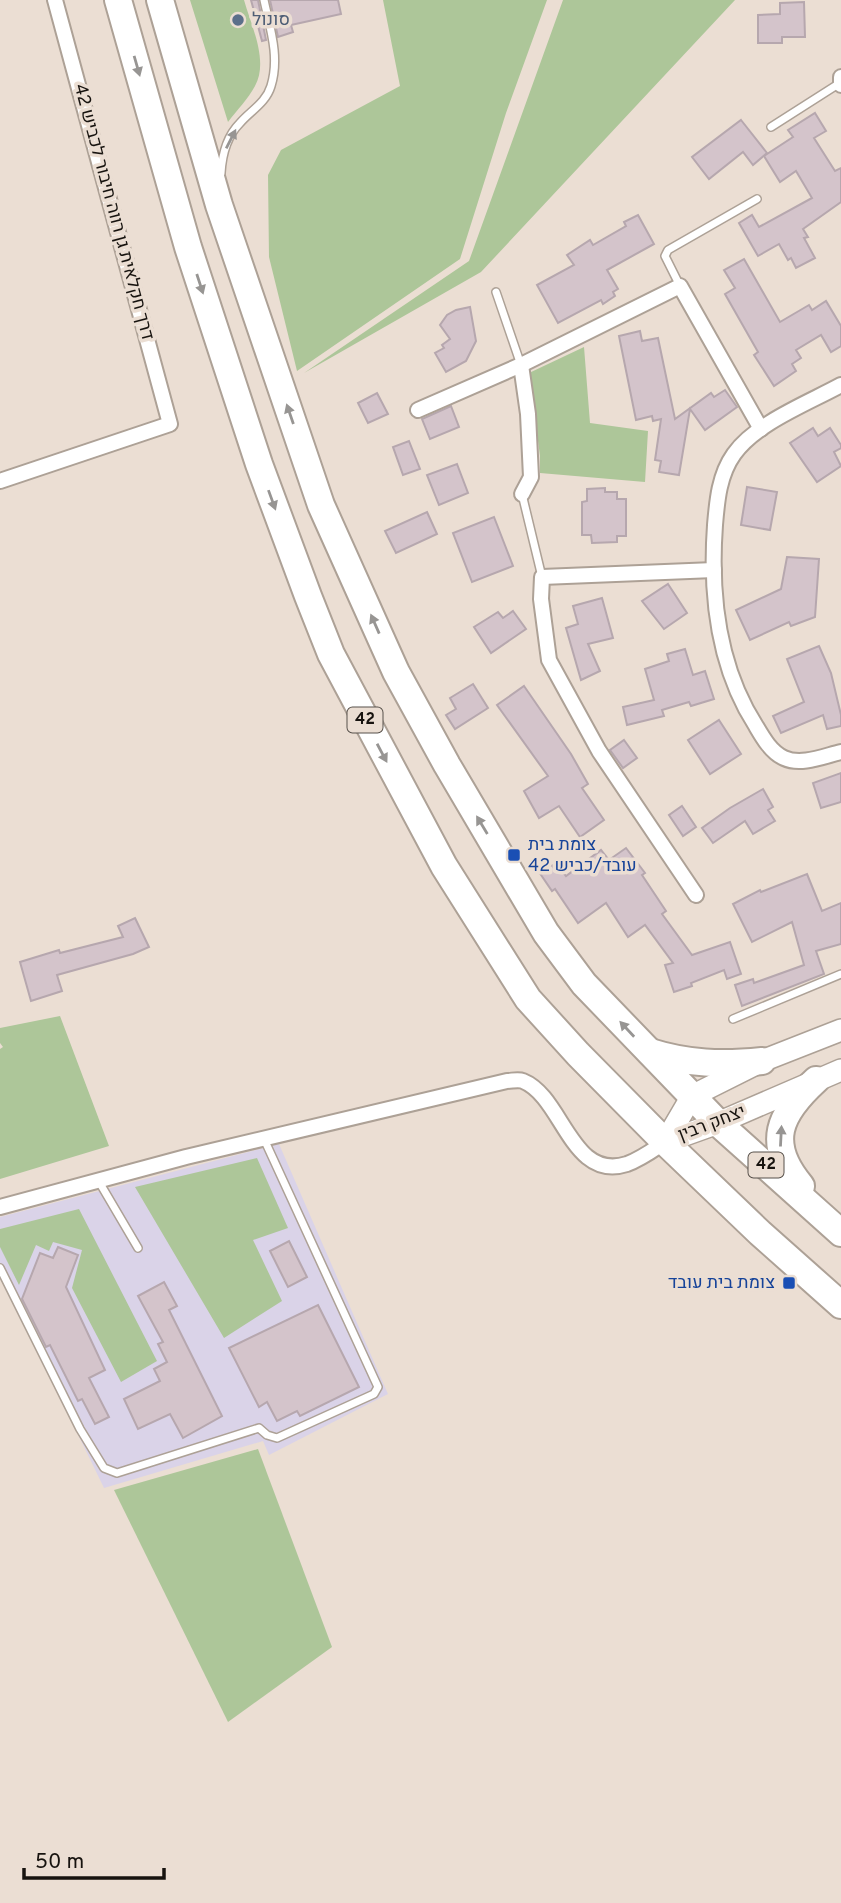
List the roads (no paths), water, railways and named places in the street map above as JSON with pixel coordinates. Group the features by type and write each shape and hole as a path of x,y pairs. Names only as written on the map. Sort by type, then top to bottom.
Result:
{"highway":[{"name":"42","path":"118,0 188,247 259,464 331,654 444,866 528,999 665,1142 760,1233 841,1305"},
{"name":"42","path":"160,0 219,205 321,505 396,672 447,765 547,933 584,984 718,1123 841,1233"},
{"path":"648,1052 694,1063 726,1065 762,1061"},
{"path":"816,1080 790,1107 779,1136 781,1153 790,1172 841,1233"}],"main road":[{"name":"יצחק רבין","path":"665,1142 692,1096 762,1061 841,1030"},
{"name":"יצחק רבין","path":"665,1142 718,1123 841,1070"}],"street":[{"name":"דרך חקלאית גן רווה חיבור לכביש 42","path":"0,481 170,424 55,0"},
{"path":"418,410 521,365 680,286 761,429"},
{"path":"521,365 528,414 531,477 522,494"},
{"path":"841,385 761,429 734,455 722,479 715,522 714,570 718,620 730,669 750,718 765,740 778,754 791,760 804,761 841,752"},
{"path":"696,895 599,751 550,660 541,598 542,577 714,570"},
{"path":"0,1207 264,1138 506,1081 521,1080 536,1090 576,1146 591,1159 608,1167 625,1165 642,1158 665,1142"}],"lane":[{"path":"219,205 222,158 228,141 239,123 258,108 271,88 275,55 264,0"},
{"path":"771,127 841,82"},
{"path":"680,286 664,256 668,250 757,199"},
{"path":"496,292 521,365"},
{"path":"522,494 542,577"},
{"path":"733,1019 841,974"},
{"path":"0,1268 80,1429 104,1468 117,1473 259,1428 267,1435 277,1438 374,1394 379,1387 264,1138"},
{"path":"98,1180 138,1248"}],"place":[{"name":"סונול","path":"238,20"},
{"name":"צומת בית עובד/כביש 42","path":"514,855"},
{"name":"צומת בית עובד","path":"789,1283"}]}
